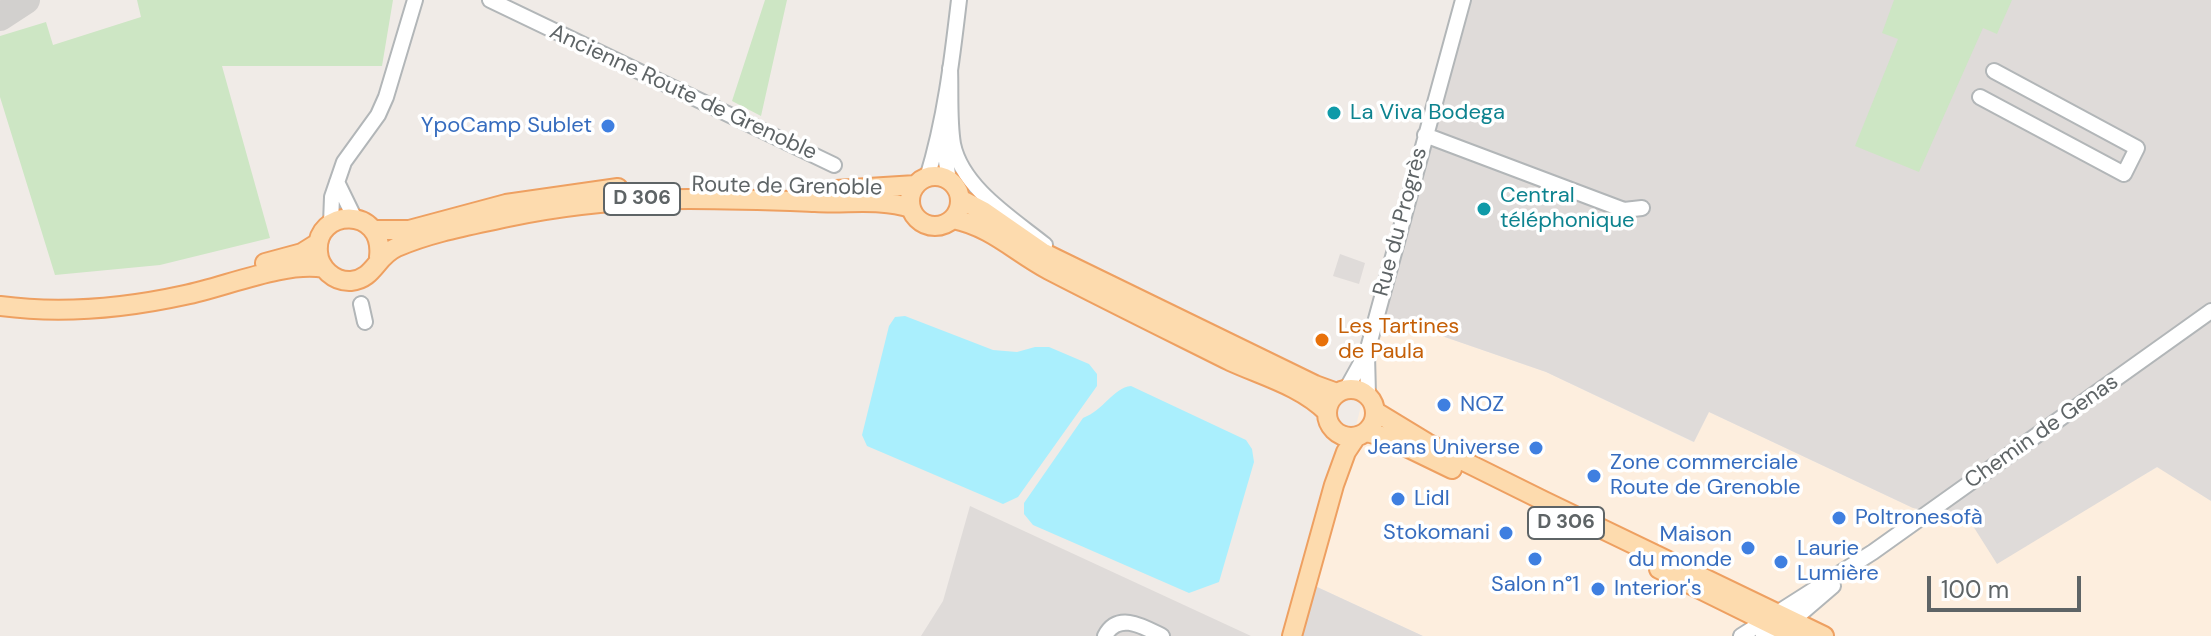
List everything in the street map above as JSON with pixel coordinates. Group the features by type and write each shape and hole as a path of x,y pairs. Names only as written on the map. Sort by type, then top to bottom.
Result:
{"main road":[{"path":"953,219 960,199 955,185 949,181 938,176 921,182 912,192 911,208 919,220 933,226 953,219 977,224 1048,269 1313,399 1327,412"},
{"name":"Route de Grenoble","path":"374,230 409,230 546,196 628,187 702,185 830,191 921,182"},
{"name":"Route de Grenoble","path":"379,257 410,242 509,217 620,200 693,197 830,203 871,201 911,208"},
{"path":"960,199 983,211 1042,252 1305,380 1342,390 1362,391 1372,404 1372,426 1346,452 1334,485 1292,636"},
{"path":"355,219 374,230 380,248 372,271 352,281 336,278 324,268 317,252 321,236 331,223 355,219"},
{"path":"0,299 85,297 184,283 302,253 318,243"},
{"path":"0,306 85,308 136,303 184,296 283,271 324,268"},
{"path":"1342,390 1328,405 1327,420 1336,432 1349,437 1361,434"},
{"name":"D 306","path":"1372,404 1394,425 1777,625"},
{"path":"1334,485 1336,432"},
{"name":"D 306","path":"1361,434 1388,438 1777,625 1824,636"}],"street":[{"path":"331,223 332,197 344,162 378,115 386,97 415,0"},
{"name":"Ancienne Route de Grenoble","path":"490,0 834,165"},
{"path":"921,182 936,146 959,0"},
{"name":"Rue du Progrès","path":"1342,390 1367,352 1463,0"},
{"path":"949,181 946,161 950,68"},
{"path":"950,68 954,146 960,162 982,191 1069,264"},
{"path":"1980,97 2124,174 2137,148 1994,71"},
{"path":"1425,135 1624,210 1642,208"},
{"path":"337,182 355,219"},
{"path":"361,304 365,322"},
{"name":"Chemin de Genas","path":"1741,636 1777,625 1873,552 2211,311"},
{"name":"Rue du Progrès","path":"1367,352 1372,404"},
{"path":"1105,636 1119,623 1133,622 1162,636"}],"shaded area":[{"path":"1472,0 2211,0 2211,501 2157,467 1997,564 1968,518 1913,508 1709,412 1694,442 1546,372 1384,316"},
{"path":"1340,254 1365,263 1359,284 1333,276"},
{"name":"Zone commerciale Route de Grenoble","path":"1384,316 1546,372 1693,442 1709,412 1913,508 1968,518 2129,483 2158,467 2211,501 2211,636 1423,636 1315,586"},
{"path":"970,506 1251,636 921,636 943,601"},
{"path":"1315,586 1423,636 1297,636"}],"green space":[{"path":"137,0 393,0 382,66 222,66 270,238 160,265 55,275 0,97 0,36 46,22 53,45 141,17"},
{"path":"765,0 787,0 761,116 732,101"},
{"path":"1894,0 2012,0 1997,34 1983,28 1919,172 1855,146 1898,39 1882,33"}],"water":[{"path":"905,316 993,350 1017,352 1049,347 1089,364 1097,374 1097,386 1018,497 1003,504 867,446 862,435 889,326 895,317"},
{"path":"1131,386 1246,440 1252,449 1254,462 1219,582 1189,593 1033,525 1024,514 1024,503 1083,418 1119,391"}],"taxiway":[{"path":"0,17 26,0"}],"place":[{"name":"La Viva Bodega","path":"1334,113"},
{"name":"YpoCamp Sublet","path":"608,126"},
{"name":"Central téléphonique","path":"1484,209"},
{"name":"Les Tartines de Paula","path":"1322,340"},
{"name":"NOZ","path":"1444,405"},
{"name":"Jeans Universe","path":"1536,448"},
{"name":"Zone commerciale Route de Grenoble","path":"1594,476"},
{"name":"Lidl","path":"1398,499"},
{"name":"Poltronesofà","path":"1839,518"},
{"name":"Stokomani","path":"1506,533"},
{"name":"Maison du monde","path":"1748,548"},
{"name":"Salon n°1","path":"1535,559"},
{"name":"Laurie Lumière","path":"1781,562"},
{"name":"Interior's","path":"1598,589"}]}
